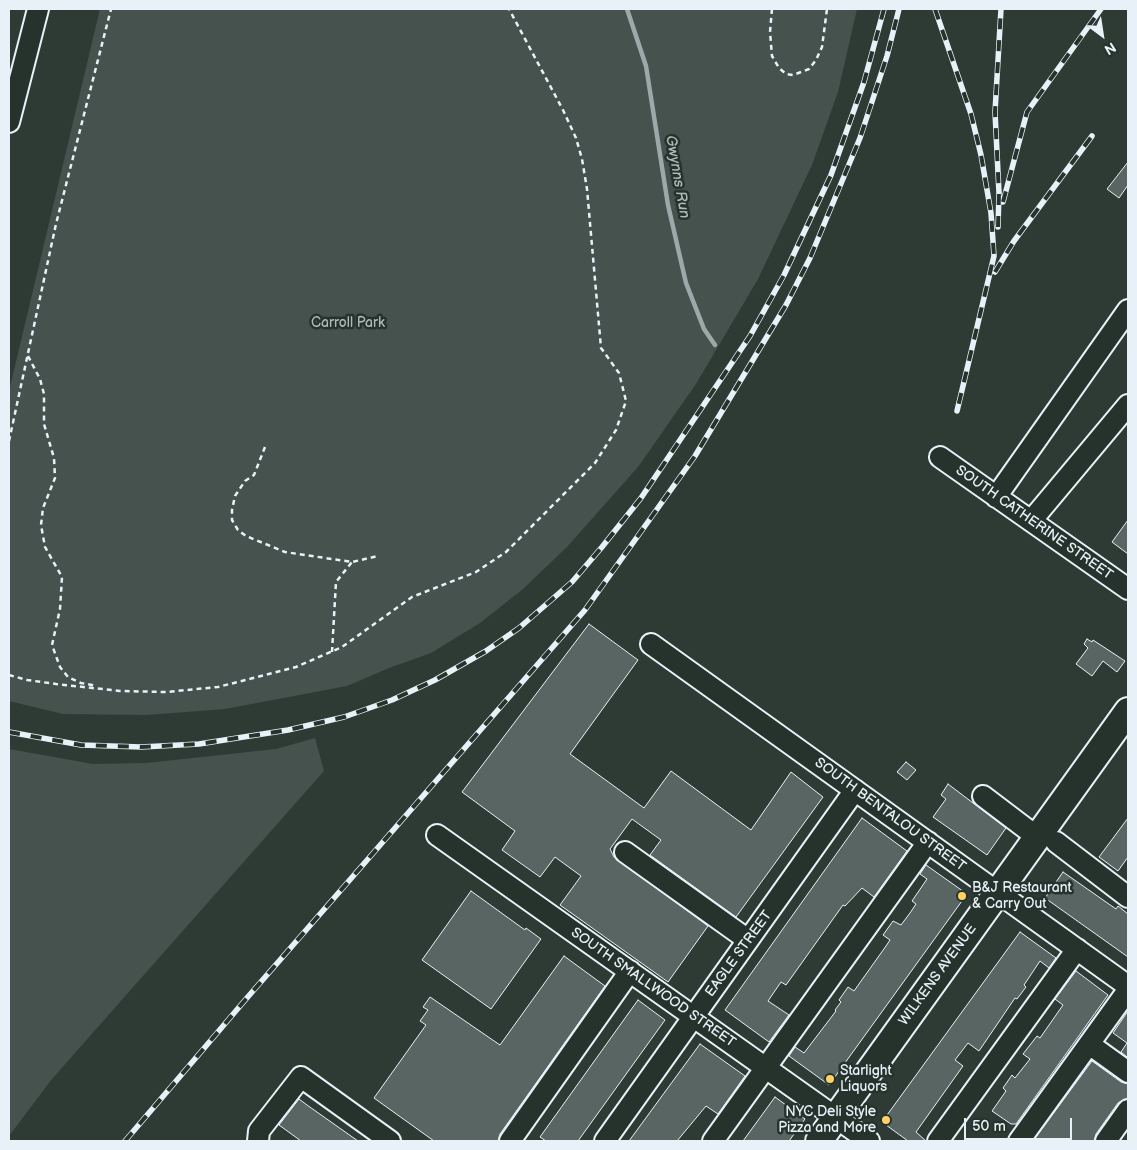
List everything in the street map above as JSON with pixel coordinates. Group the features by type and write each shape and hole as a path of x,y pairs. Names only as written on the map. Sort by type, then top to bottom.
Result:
{"main road":[{"name":"WILKENS AVENUE","path":"819,1141 848,1132 1005,897 1046,840 1128,711"},
{"name":"WILKENS AVENUE","path":"1046,840 1128,741"}],"street":[{"path":"9,122 38,9"},
{"path":"996,497 1128,310"},
{"path":"1031,521 1128,404"},
{"name":"SOUTH CATHERINE STREET","path":"940,457 1128,589"},
{"name":"SOUTH BENTALOU STREET","path":"651,644 1128,986"},
{"name":"EAGLE STREET","path":"605,1141 855,790"},
{"path":"983,796 1128,897"},
{"name":"SOUTH SMALLWOOD STREET","path":"437,835 766,1068 848,1132"},
{"path":"713,1141 928,842"},
{"path":"625,852 748,940"},
{"path":"938,1141 1077,949"},
{"path":"510,1141 630,971"},
{"path":"1019,1141 1128,990"},
{"path":"1089,1044 1128,1072"},
{"path":"264,1138 301,1077 390,1141"},
{"path":"1106,1141 1128,1110"}],"path":[{"path":"9,442 56,224 111,9"},
{"path":"9,675 27,680 113,689 166,692 218,687 296,667 332,652 412,597 476,572 506,552 595,463 616,430 626,401 620,373 601,348 587,188 576,138 509,9"},
{"path":"772,9 770,32 772,56 779,68 786,74 793,75 802,73 816,60 822,47 827,9"},
{"path":"27,355 40,379 44,394 44,424 54,458 55,478 43,508 41,525 45,547 62,577 60,609 52,645 60,667 68,677 80,683 113,689"},
{"path":"265,447 254,475 245,481 235,496 232,515 238,530 246,536 285,552 352,562 378,556"},
{"path":"332,652 336,582 352,562"}],"green space":[{"name":"Carroll Park","path":"100,9 857,9 838,92 812,165 758,279 696,384 638,467 567,547 523,589 480,623 431,653 347,686 225,709 146,715 63,714 9,701 9,391"},
{"path":"315,738 324,771 52,1079 9,1136 9,749 93,764 146,763 276,749"}],"building":[{"path":"1128,162 1128,185 1119,198 1107,189"},
{"path":"1128,520 1128,554 1112,542"},
{"path":"589,624 638,660 570,754 644,808 671,771 751,830 791,772 823,797 736,917 650,855 661,840 632,819 610,849 614,857 708,926 668,982 560,905 581,876 555,857 540,877 502,850 515,831 462,792"},
{"path":"1087,639 1092,642 1093,640 1125,661 1117,672 1103,661 1092,676 1076,664 1088,648 1084,644"},
{"path":"906,762 916,770 907,780 897,772"},
{"path":"948,784 1006,828 987,855 933,817 946,799 941,795"},
{"path":"862,818 907,851 874,897 862,888 845,906 843,905 786,985 781,982 768,1001 789,1015 769,1042 725,1010"},
{"path":"1128,818 1128,857 1118,871 1099,857"},
{"path":"926,865 967,894 829,1085 789,1056 795,1047 804,1053 836,1011 841,1002 839,1000 848,987 854,991 886,946 890,940 883,935 893,921 901,925 910,913 916,904 912,901 927,879 920,874"},
{"path":"1063,872 1116,909 1118,906 1128,914 1128,957 1045,898"},
{"path":"471,891 525,930 526,928 541,939 491,1009 422,960"},
{"path":"1020,932 1056,958 1049,968 1040,961 1024,985 1026,987 1017,999 1015,998 979,1051 968,1043 955,1060 963,1066 916,1132 926,1141 908,1141 882,1122"},
{"path":"564,956 605,986 500,1134 498,1141 434,1141 374,1098 426,1025 420,1021 428,1010 423,1007 430,997 500,1045"},
{"path":"1076,971 1108,995 1016,1124 1011,1124 992,1111 1006,1091 1003,1088 1012,1075 1015,1078 1030,1059 1023,1054 1037,1036 1040,1038 1063,1005 1055,999"},
{"path":"638,1000 665,1020 578,1141 546,1141 540,1137"},
{"path":"1128,1011 1128,1058 1121,1052 1127,1043 1113,1033"},
{"path":"700,1044 745,1076 718,1114 706,1106 677,1141 629,1141"},
{"path":"1092,1061 1121,1082 1128,1084 1128,1098 1118,1103 1096,1134 1094,1141 1033,1141"},
{"path":"775,1097 805,1119 789,1141 743,1141"},
{"path":"299,1099 358,1141 301,1141 279,1125"}],"waterway":[{"name":"Gwynns Run","path":"627,9 646,66 668,205 686,283 704,329 715,345"}],"railway":[{"path":"9,732 81,745 141,747 199,744 288,730 344,717 392,700 435,680 486,651 519,628 572,582 641,498 750,336 784,275 831,175 864,82 884,9"},
{"path":"125,1141 246,999 585,610 695,456 786,305 810,258 860,138 887,56 899,9"},
{"path":"935,9 971,114 981,155 991,213 994,256 957,411"},
{"path":"998,227 999,193 995,112 1001,9"},
{"path":"1003,202 1027,112 1101,9"},
{"path":"995,272 1014,241 1092,136"}],"place":[{"name":"B&J Restaurant & Carry Out","path":"962,896"},
{"name":"Starlight Liquors","path":"830,1079"},
{"name":"NYC Deli Style Pizza and More","path":"886,1120"}]}
